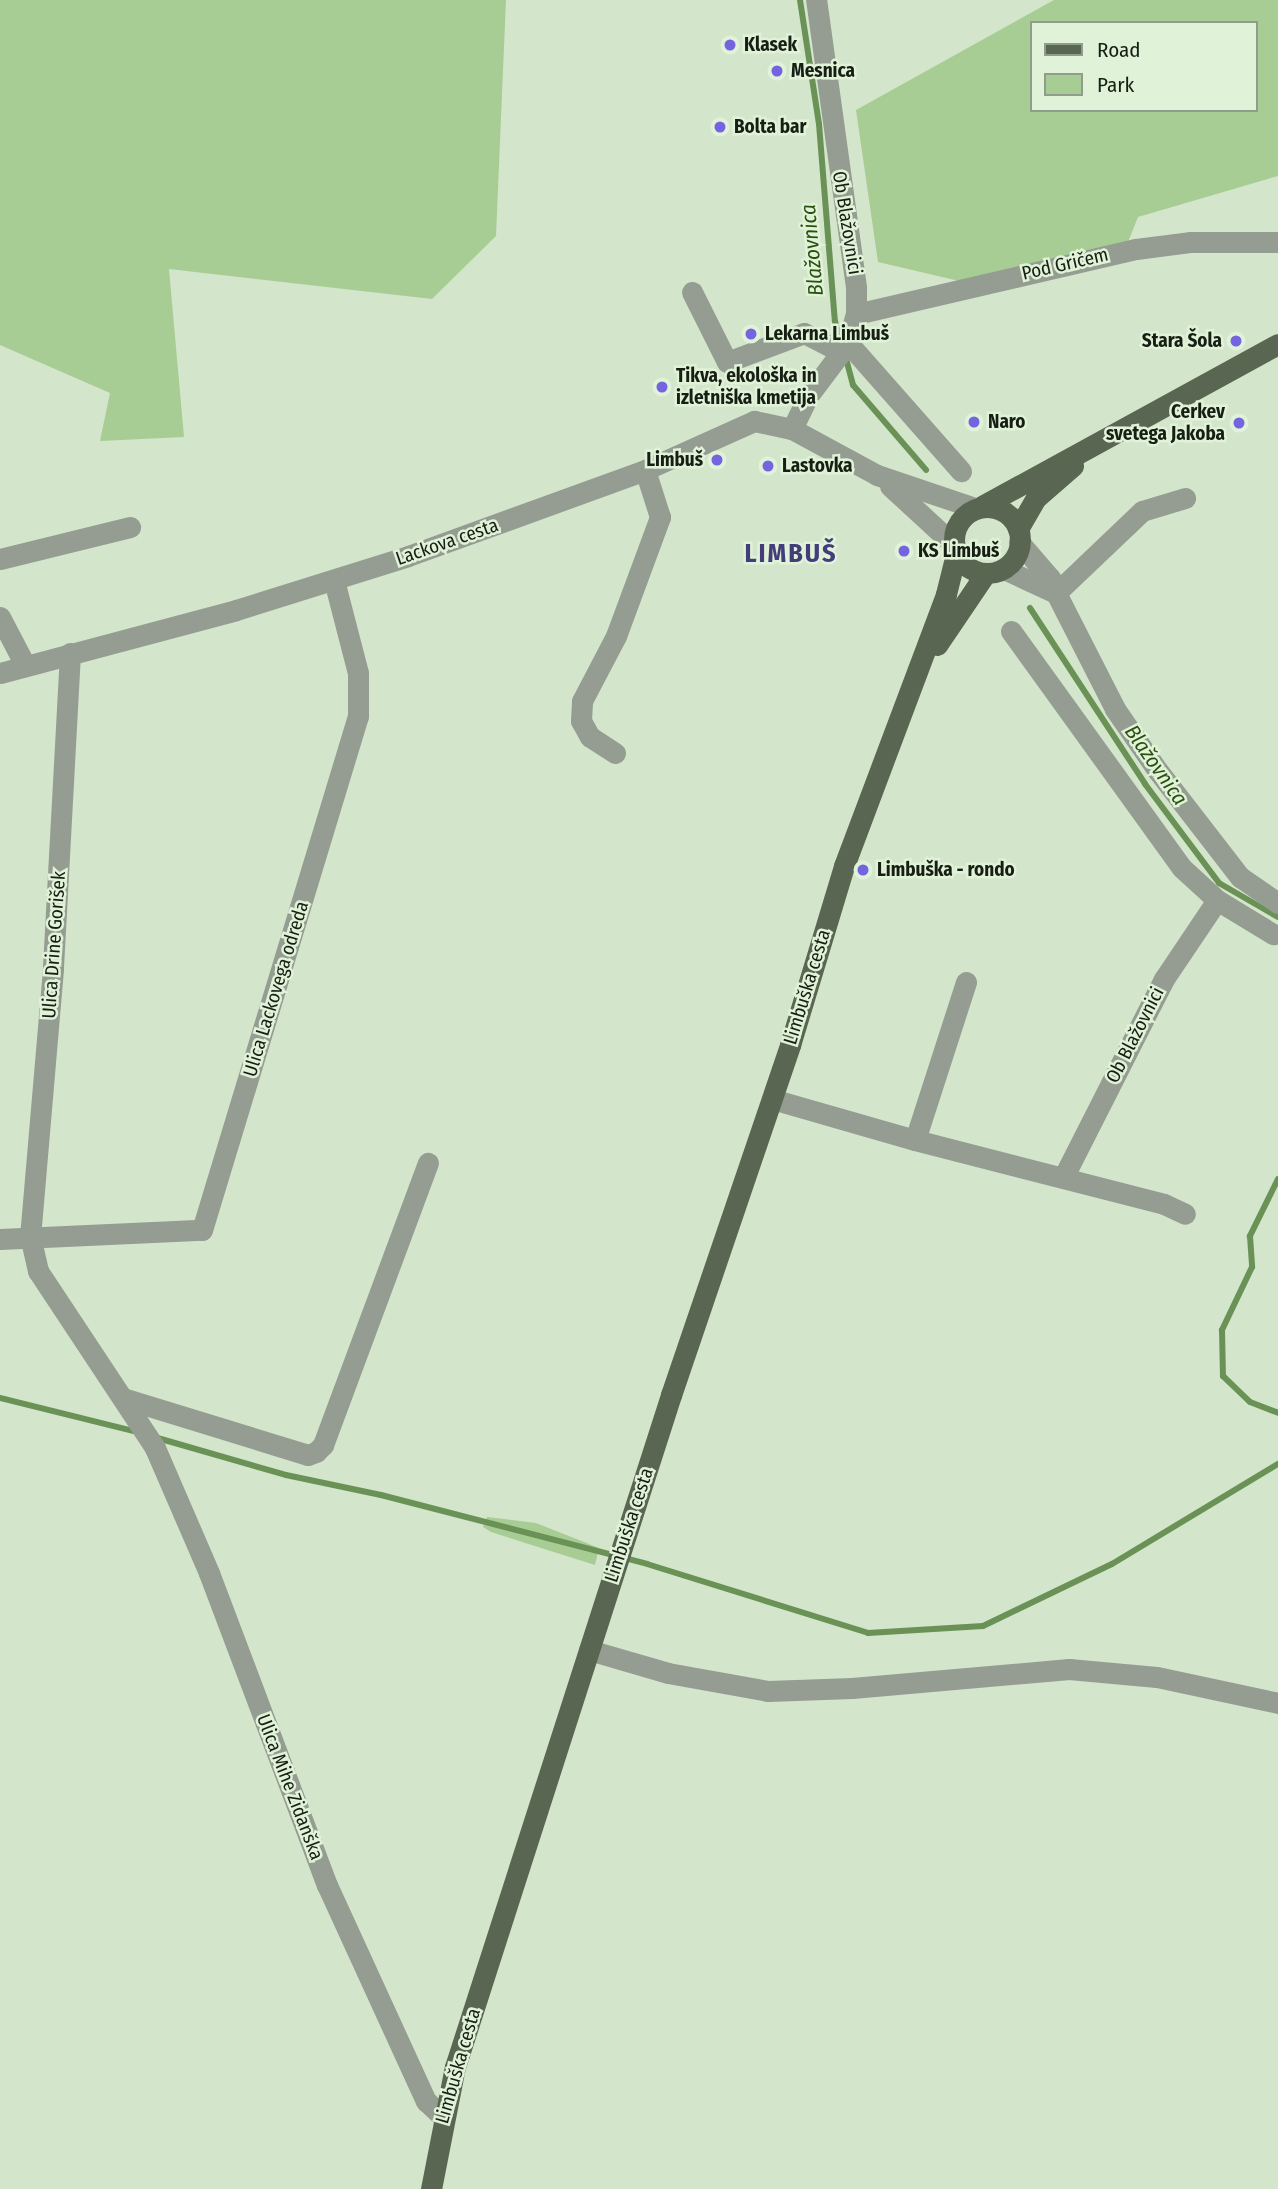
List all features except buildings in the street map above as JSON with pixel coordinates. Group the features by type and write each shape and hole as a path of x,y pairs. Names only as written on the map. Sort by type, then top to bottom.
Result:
{"main road":[{"path":"907,697 946,594 960,522 978,507 1274,352"},
{"path":"907,697 1019,536 1036,498 1103,441"},
{"path":"978,507 1006,513 1019,536"},
{"path":"954,549 966,567 995,572"},
{"name":"Limbuška cesta","path":"431,2189 442,2116 614,1571 772,1098 844,866 907,697"}],"street":[{"name":"Ob Blažovnici","path":"816,0 856,286 845,337"},
{"name":"Pod Gričem","path":"845,337 1136,249 1190,242 1278,242"},
{"path":"692,292 727,362 791,335 804,333 845,337 961,471"},
{"path":"792,429 797,413 845,337"},
{"name":"Lackova cesta","path":"0,673 334,580 645,470 754,421 792,429 877,475"},
{"path":"615,752 590,737 581,721 582,701 616,636 660,517 645,470"},
{"path":"877,475 978,507"},
{"path":"877,475 954,549"},
{"path":"1056,593 1142,511 1185,498"},
{"path":"0,559 130,527"},
{"path":"1019,536 1050,578 1115,709 1155,774 1240,877 1278,903"},
{"path":"995,572 1056,593"},
{"name":"Ulica Lackovega odreda","path":"30,1236 202,1230 358,716 358,673 334,580"},
{"path":"0,617 25,665"},
{"path":"1011,631 1129,788 1182,868 1217,900 1273,934"},
{"name":"Ulica Drine Gorišek","path":"30,1236 53,969 70,653"},
{"path":"1129,788 1155,774"},
{"name":"Ob Blažovnici","path":"1064,1176 1164,979 1217,900"},
{"path":"915,1140 966,982"},
{"path":"772,1098 915,1140 1064,1176 1164,1204 1185,1214"},
{"path":"125,1399 308,1455 316,1452 323,1445 428,1163"},
{"path":"0,1239 30,1236"},
{"name":"Ulica Mihe Zidanška","path":"30,1236 38,1271 150,1439 209,1573 327,1885 426,2101 442,2116"},
{"path":"589,1650 668,1673 768,1691 852,1688 1069,1669 1157,1677 1278,1703"}],"green space":[{"path":"0,0 506,0 496,236 432,299 169,269 184,437 100,441 110,393 0,345"},
{"path":"1054,0 1278,0 1278,176 1138,217 1126,247 972,284 878,262 856,110"},
{"path":"487,1517 536,1523 599,1548 595,1565 491,1532 483,1527"}],"waterway":[{"name":"Blažovnica","path":"800,0 819,124 835,321 841,342"},
{"name":"Blažovnica","path":"845,355 853,385 926,470"},
{"name":"Blažovnica","path":"1030,608 1145,784 1219,883 1278,917"},
{"name":"Blažovnica","path":"1278,1179 1250,1236 1252,1267 1222,1330 1223,1376 1250,1402 1278,1413"},
{"path":"0,1398 137,1432"},
{"path":"154,1437 286,1475 381,1495 647,1564 868,1633 983,1626 1112,1564 1278,1464"}],"place":[{"name":"Klasek","path":"730,45"},
{"name":"Mesnica","path":"777,71"},
{"name":"Bolta bar","path":"720,127"},
{"name":"Lekarna Limbuš","path":"751,334"},
{"name":"Stara Šola","path":"1236,341"},
{"name":"Tikva, ekološka in izletniška kmetija","path":"662,387"},
{"name":"Naro","path":"974,422"},
{"name":"Cerkev svetega Jakoba","path":"1239,423"},
{"name":"Limbuš","path":"717,460"},
{"name":"Lastovka","path":"768,466"},
{"name":"KS Limbuš","path":"904,551"},
{"name":"Limbuška - rondo","path":"863,870"}],"district":[{"name":"LIMBUŠ","path":"791,554"}]}
